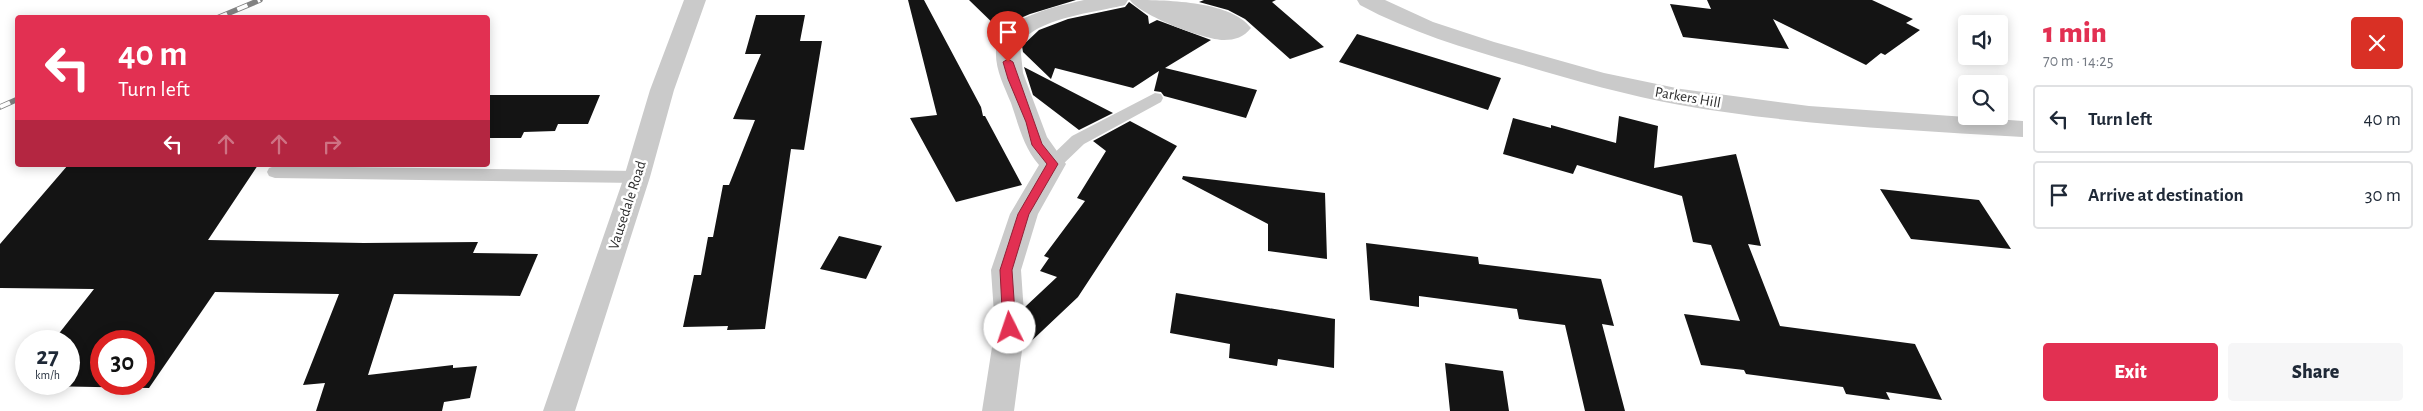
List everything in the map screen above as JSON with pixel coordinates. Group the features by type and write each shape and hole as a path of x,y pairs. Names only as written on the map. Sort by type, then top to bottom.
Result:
{"street":[{"name":"Vausedale Road","path":"559,411 637,176 662,90 695,0"},
{"path":"998,411 1010,328 1006,270 1024,214 1053,164 1037,145 1031,122 1008,62 1008,43 1015,32 1029,24 1053,15 1117,0"},
{"path":"1141,0 1146,1"},
{"name":"Parkers Hill","path":"1368,0 1430,28 1494,50 1594,78 1680,97 1853,119 2023,129"}],"lane":[{"path":"1053,164 1078,140 1155,98"},
{"path":"275,172 637,176"}],"building":[{"path":"908,0 924,0 981,107 983,116 985,116 1022,185 956,202 910,118 937,115"},
{"path":"969,0 1076,0 1016,20 1002,32"},
{"path":"1204,0 1276,0 1272,2 1324,47 1290,59 1245,19 1228,10 1199,2"},
{"path":"1707,0 1872,0 1913,19 1906,23 1920,30 1885,55 1881,53 1866,65 1773,19 1789,49 1683,37 1670,4 1711,9"},
{"path":"1129,2 1148,16 1149,24 1157,20 1211,40 1165,68 1257,90 1246,118 1164,96 1161,92 1154,91 1159,71 1133,88 1055,68 1051,79 1023,52 1022,46 1039,30 1068,19 1125,7"},
{"path":"756,15 805,15 800,41 822,41 804,150 791,149 765,329 727,330 728,326 683,327 694,275 701,275 708,237 713,237 723,185 729,185 755,120 733,119 761,54 745,54"},
{"path":"1357,34 1501,78 1488,110 1339,62"},
{"path":"1024,67 1113,113 1079,130 1033,95"},
{"path":"490,95 600,95 588,124 558,124 555,131 524,132 521,138 490,138"},
{"path":"1619,116 1658,126 1654,168 1736,154 1761,246 1748,244 1780,326 1915,344 1942,400 1886,392 1890,400 1846,394 1843,387 1746,374 1744,370 1701,365 1684,314 1740,321 1711,245 1693,242 1682,196 1577,165 1573,174 1503,154 1513,118 1551,128 1551,125 1616,143"},
{"path":"1130,121 1177,146 1078,297 1024,348 1027,328 1025,307 1057,277 1040,271 1049,258 1044,256 1085,201 1077,198 1106,151 1093,141"},
{"path":"66,167 257,167 208,240 364,243 478,242 473,253 538,254 520,296 394,294 368,375 453,365 453,368 477,366 470,398 444,402 442,411 316,411 325,383 303,385 339,294 215,292 155,379 155,330 90,330 90,387 80,387 80,330 62,330 94,289 0,288 0,244"},
{"path":"1183,176 1325,193 1327,259 1268,251 1268,224 1182,179"},
{"path":"1880,189 1979,200 2011,249 1911,239"},
{"path":"839,236 882,246 866,279 820,269"},
{"path":"1366,243 1478,257 1479,264 1601,279 1614,326 1602,324 1625,411 1585,411 1565,325 1519,319 1517,309 1419,296 1419,307 1370,300"},
{"path":"1176,293 1335,319 1334,368 1278,359 1277,366 1229,358 1230,344 1170,333"},
{"path":"1445,363 1503,371 1509,411 1450,411"}],"railway":[{"path":"224,15 260,0"},
{"path":"0,107 15,100"}],"route":[{"path":"1008,62 1031,122 1037,145 1053,164 1024,214 1006,270 1010,328"}]}
